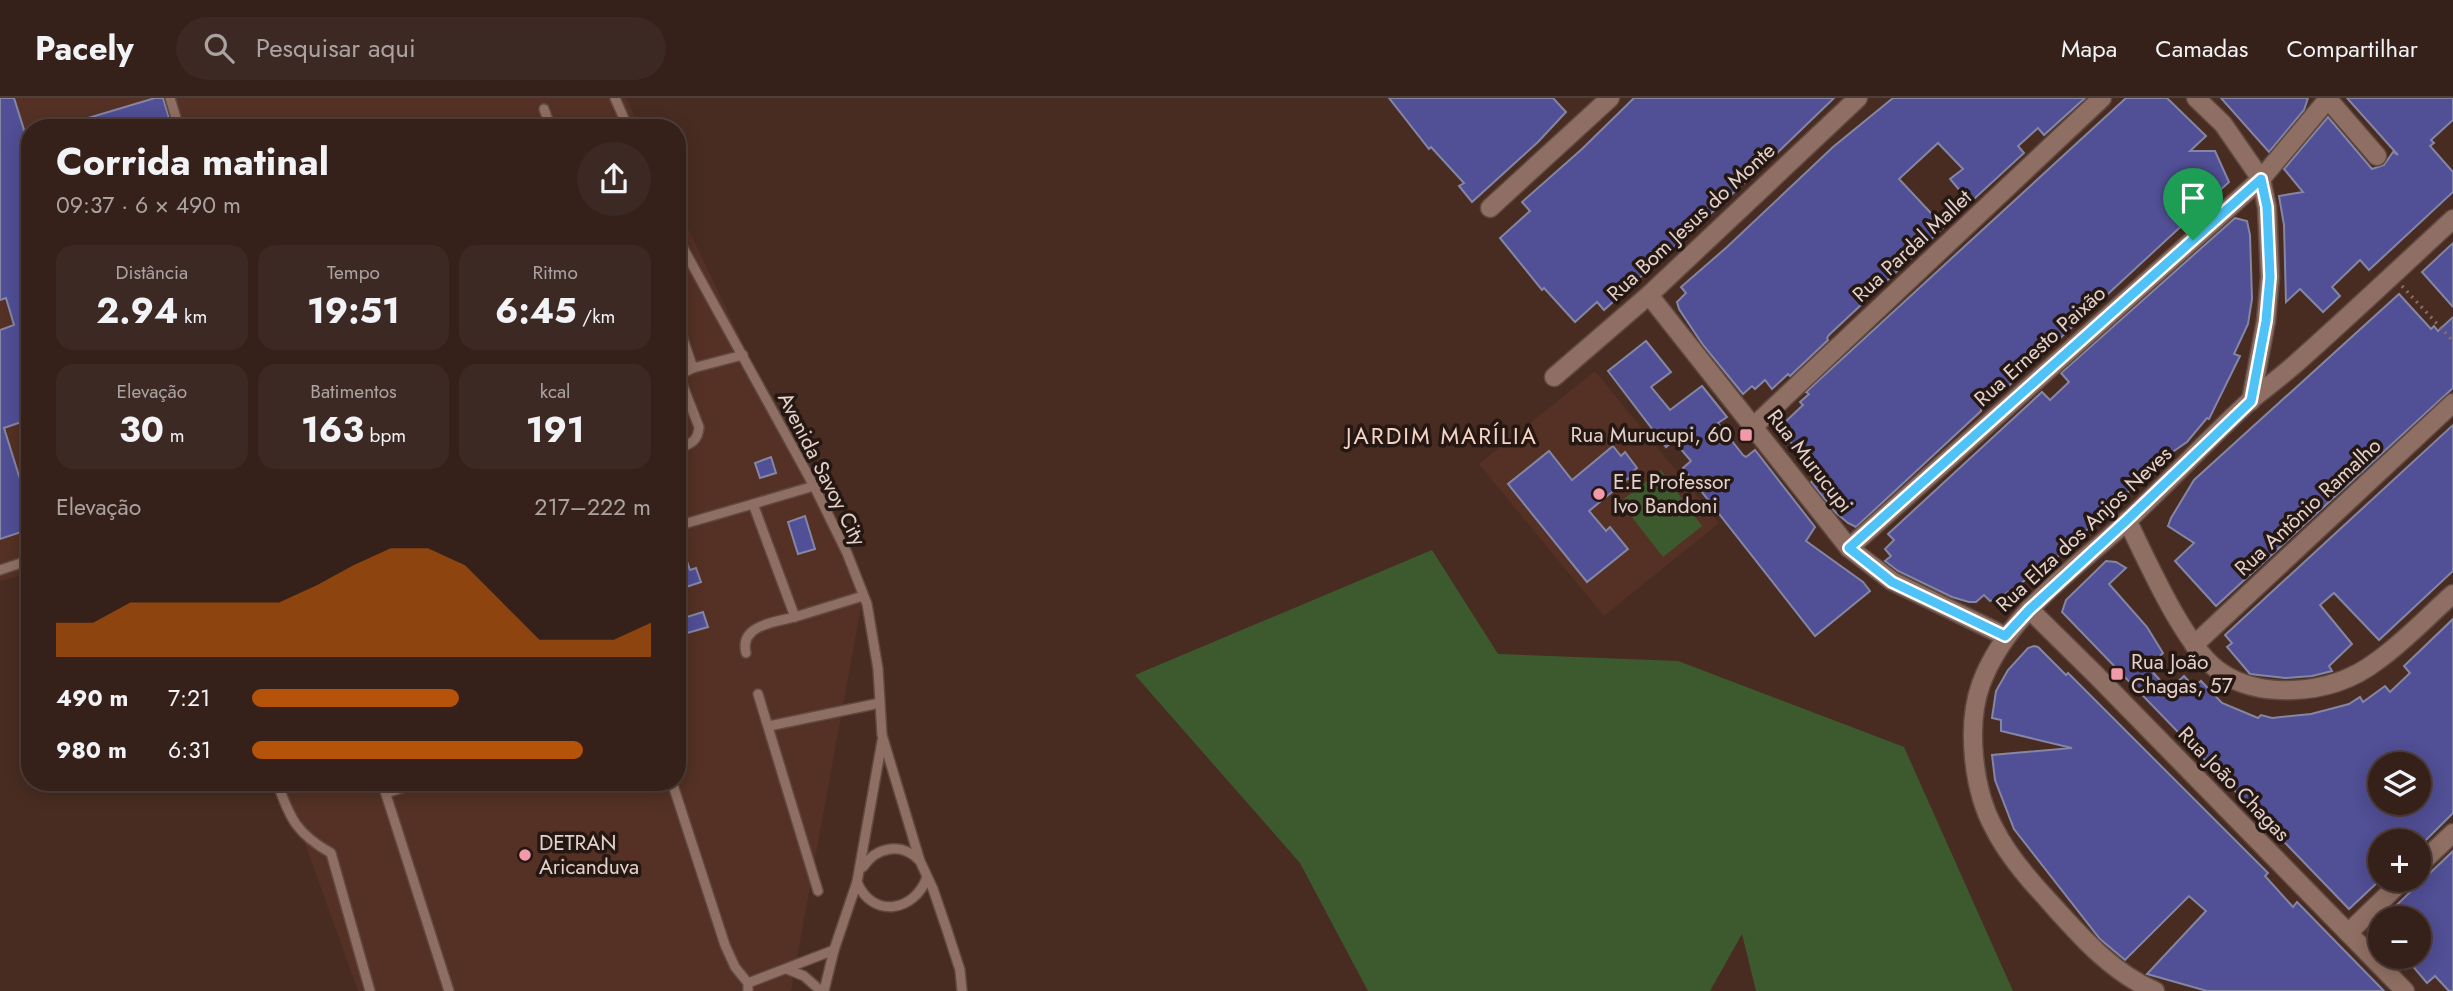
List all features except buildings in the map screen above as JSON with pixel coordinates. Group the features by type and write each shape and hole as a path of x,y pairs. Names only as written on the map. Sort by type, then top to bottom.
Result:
{"street":[{"path":"1490,208 1610,98"},
{"name":"Rua Bom Jesus do Monte","path":"1554,377 1648,295 1858,98"},
{"name":"Rua Pardal Mallet","path":"1754,426 2102,98"},
{"path":"2196,98 2222,124 2261,179 2267,207 2270,277 2266,321 2251,401"},
{"path":"2327,99 2377,156"},
{"name":"Rua Ernesto Paixão","path":"1849,548 2261,179 2327,99"},
{"name":"Rua Elza dos Anjos Neves","path":"2155,991 2136,983 2112,967 2022,870 1994,828 1984,807 1973,732 1975,704 1990,663 2005,636 2029,610 2251,401 2293,366 2453,219"},
{"name":"Rua Murucupi","path":"1648,295 1849,548 1892,582 2005,636"},
{"name":"Rua Antônio Ramalho","path":"2194,645 2453,403"},
{"path":"2127,520 2167,600 2194,645 2220,672 2245,685 2276,690 2314,689 2344,680 2377,662 2453,594"},
{"name":"Rua João Chagas","path":"2029,610 2405,991"},
{"path":"2431,854 2453,833"},
{"path":"2348,933 2391,892"}],"lane":[{"path":"170,98 176,119"},
{"path":"615,98 624,119"},
{"path":"544,109 548,119"},
{"name":"Avenida Savoy City","path":"686,253 814,486 867,604 878,669 883,736"},
{"path":"686,348 693,368"},
{"path":"686,373 693,368 743,355"},
{"path":"686,391 699,428 692,443 686,445"},
{"path":"686,524 814,486"},
{"path":"753,505 795,617"},
{"path":"0,569 21,563"},
{"path":"746,653 745,640 748,634 758,627 863,596"},
{"path":"758,694 818,891"},
{"path":"769,726 880,703"},
{"path":"883,736 920,861 933,889 960,970 962,991"},
{"path":"883,736 858,878 862,894 877,905 895,906 912,900 924,886 927,877"},
{"path":"280,791 290,818 302,834 331,853 370,991"},
{"path":"392,791 386,793 449,991"},
{"path":"676,791 725,945 748,987 834,950"},
{"path":"787,969 804,976 822,991 858,878 867,860 887,849 908,851 920,861"}],"path":[{"path":"2391,276 2453,341"}],"shaded area":[{"path":"0,98 626,98 636,119 21,119 21,575 0,581"},
{"path":"686,224 863,596 791,991 358,991 286,791 686,791"},
{"name":"E.E Professor Ivo Bandoni","path":"1595,371 1719,523 1604,616 1479,464"}],"green space":[{"path":"1661,470 1702,526 1663,557 1620,502"},
{"path":"1432,550 1498,654 1678,661 1904,747 2013,991 1756,991 1742,934 1710,991 1368,991 1300,863 1135,675"}],"place":[{"name":"Rua Murucupi, 60","path":"1746,435"},
{"name":"E.E Professor Ivo Bandoni","path":"1599,494"},
{"name":"Rua João Chagas, 57","path":"2117,674"},
{"name":"DETRAN Aricanduva","path":"525,855"}],"district":[{"name":"JARDIM MARÍLIA","path":"1442,436"}],"route":[{"path":"2261,179 2267,207 2270,277 2266,321 2251,401 2029,610 2005,636 1892,582 1849,548 1918,486 2193,240 2261,179"}]}
